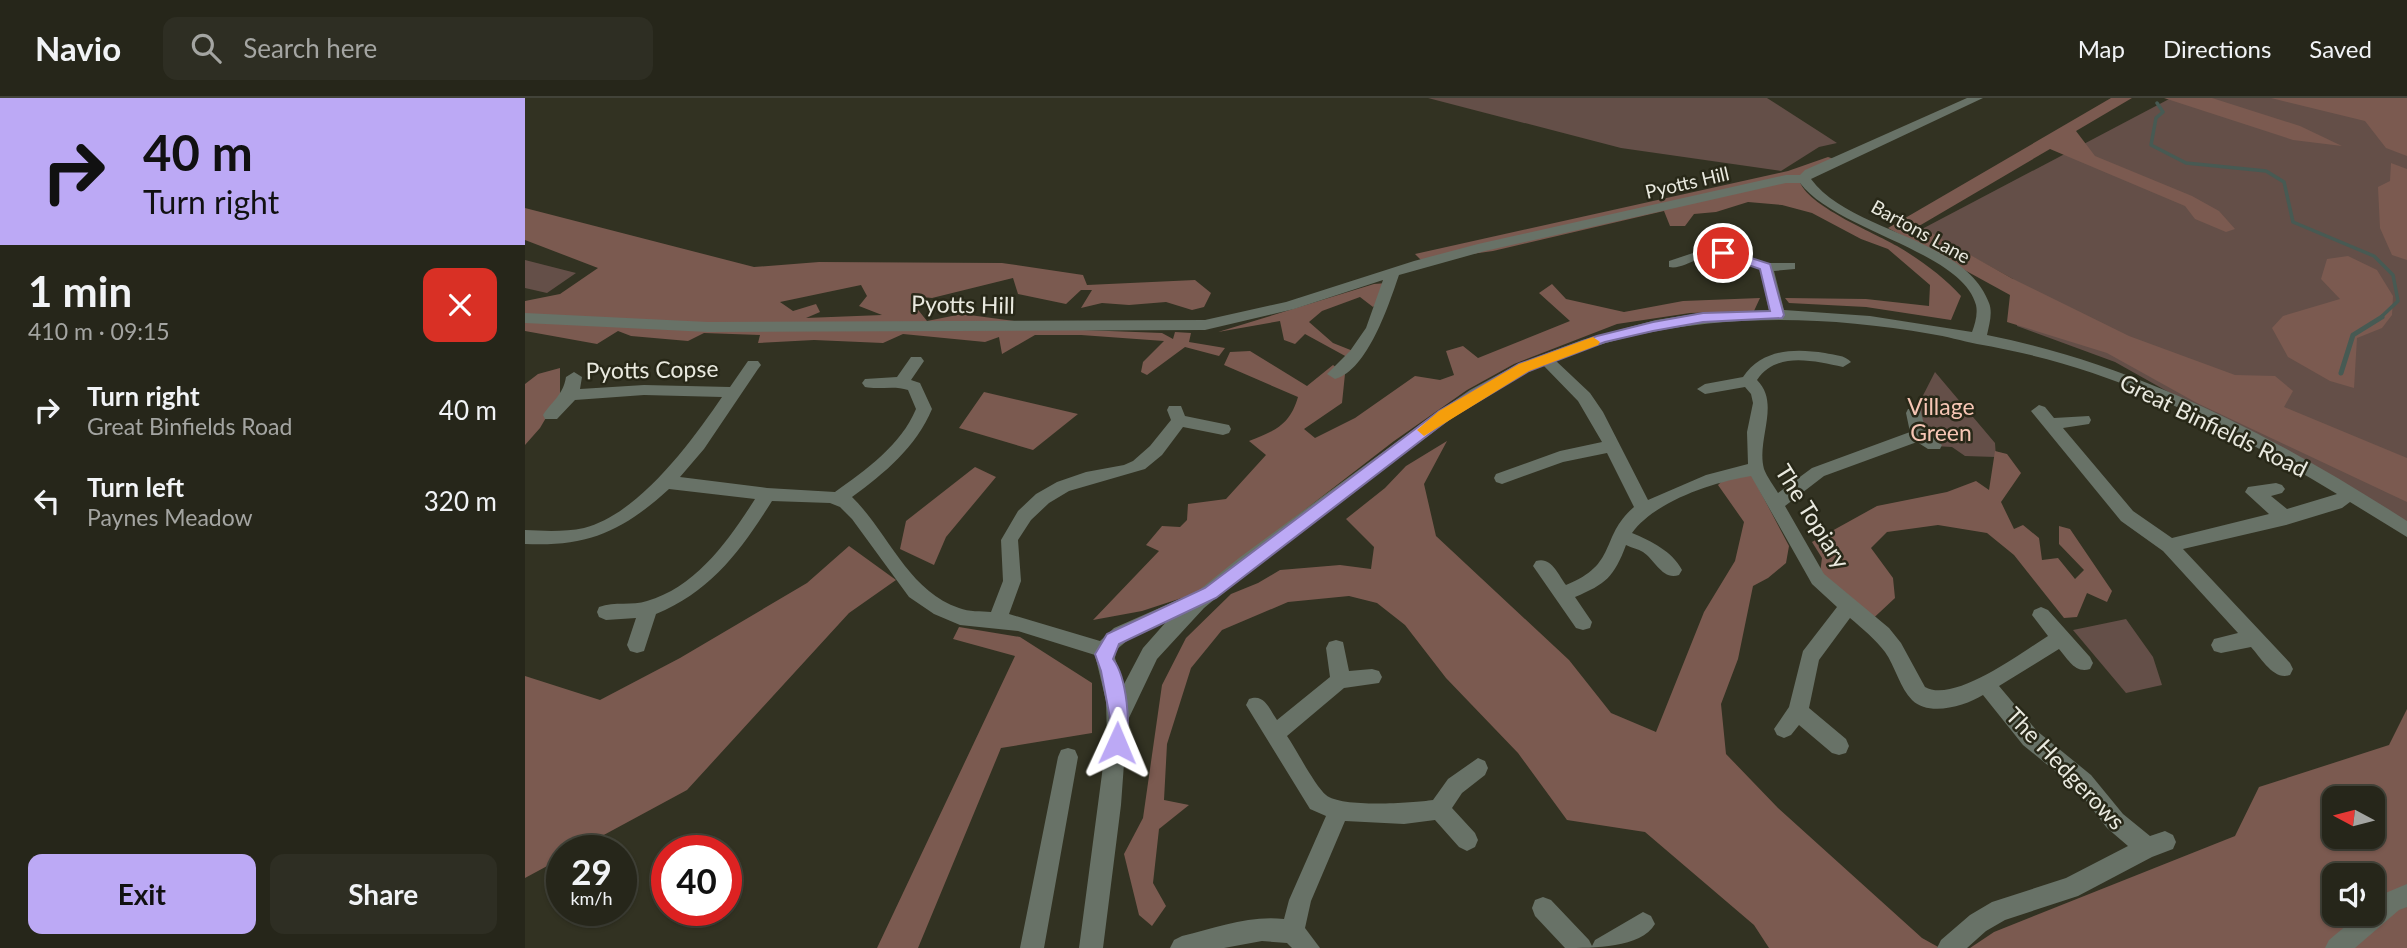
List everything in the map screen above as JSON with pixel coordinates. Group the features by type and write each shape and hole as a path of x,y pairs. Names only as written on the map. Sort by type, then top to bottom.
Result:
{"street":[{"name":"Pyotts Hill","path":"525,318 708,327 1170,327 1218,323 1289,306 1393,272 1483,247 1786,179 1804,179 1809,173 1977,98"},
{"name":"Bartons Lane","path":"1804,179 1811,189 1830,203 1920,250 1968,279 1983,304 1978,339"},
{"path":"1674,264 1691,256 1723,253 1766,267 1790,265"},
{"path":"1766,267 1778,315"},
{"path":"1335,374 1355,355 1373,328 1393,272"},
{"name":"Great Binfields Road","path":"1091,948 1119,718 1113,648 1210,593 1444,415 1497,382 1545,359 1601,339 1703,318 1778,315 1911,327 1978,339 2091,368 2153,390 2351,493 2407,530"},
{"path":"1748,381 1752,372 1780,356 1822,357 1843,362"},
{"path":"1545,359 1584,397 1644,509 1630,518 1620,535 1607,569 1599,578 1562,594"},
{"path":"902,382 916,361"},
{"name":"Pyotts Copse","path":"525,537 588,533 607,526 666,482 708,434 753,365"},
{"name":"Pyotts Copse","path":"551,415 571,395 574,377"},
{"path":"1705,389 1748,381"},
{"path":"1748,381 1759,392 1761,402 1755,432 1756,469"},
{"path":"837,499 883,462 922,418 925,408 915,387 902,382 870,383"},
{"name":"Pyotts Copse","path":"571,395 644,390 733,392"},
{"path":"1914,413 1919,435 1934,445"},
{"path":"996,621 1009,595 1013,578 1008,542 1025,514 1038,501 1083,479 1121,473 1140,465 1153,453 1177,416 1223,429"},
{"path":"2083,420 2045,417 2127,516 2169,546 2283,669"},
{"path":"1774,505 1818,472 1919,435"},
{"path":"1502,478 1560,457 1612,446"},
{"name":"The Topiary","path":"1644,509 1710,479 1730,472 1756,469 1818,579 1882,634 1894,649 1917,694 1928,699 1940,700 1960,696 1987,685 2060,639"},
{"path":"666,482 846,502 858,514 916,592 941,610 960,617 1018,623 1076,642 1113,648 1142,634 1151,643 1147,657 1123,672 1113,648"},
{"path":"2276,489 2254,492 2286,518"},
{"path":"2169,546 2286,518 2336,503 2351,493"},
{"path":"607,612 648,609 682,592 719,564 767,494"},
{"path":"1620,535 1650,548 1673,570"},
{"path":"1542,566 1583,622"},
{"name":"Great Binfields Road","path":"1119,718 1147,657 1210,593"},
{"path":"1784,729 1798,711 1810,657 1848,607"},
{"path":"637,645 648,609"},
{"path":"2041,615 2083,663"},
{"path":"2221,645 2255,638"},
{"path":"1336,648 1341,680"},
{"path":"1274,734 1341,680 1372,677"},
{"name":"The Hedgerows","path":"1949,948 1978,923 2000,910 2070,888 2156,845 2115,821 2084,782 2030,738 1987,685"},
{"path":"1256,705 1318,802 1339,811 1404,814 1439,809 1455,786 1478,768"},
{"path":"1798,711 1839,746"},
{"path":"1032,948 1068,757"},
{"path":"1439,809 1467,840"},
{"path":"1182,948 1244,930 1266,928 1300,940 1300,900 1339,811"},
{"path":"2337,948 2391,902 2407,895"},
{"path":"1542,908 1581,948"},
{"path":"1603,948 1643,924"}],"green space":[{"path":"1428,98 1767,98 1837,143 1819,147 1781,171 1621,148"},
{"path":"2171,98 2395,98 2407,101 2407,526 2115,362 2017,326 2013,279 1922,229"},
{"path":"525,260 576,273 547,293 525,288"},
{"name":"Village Green","path":"1935,372 1995,443 1996,457 1965,456 1952,447 1934,446 1914,413"},
{"path":"2126,619 2153,657 2162,685 2126,693 2073,630"}],"shaded area":[{"path":"2111,98 2132,98 2076,131 2095,156 2192,196 2219,211 2235,229 2226,232 2195,219 2185,206 2050,149 1919,226 2013,279 2129,336 2235,375 2275,376 2293,391 2284,407 2407,458 2407,502 2197,403 2107,353 2007,322 2010,295 1888,228"},
{"path":"2164,98 2212,98 2300,126 2342,146 2293,140"},
{"path":"2271,98 2407,98 2407,156 2386,148 2365,121"},
{"path":"1828,157 1834,159 1799,180 1805,190 1827,209 1905,251 1947,282 1961,296 1951,320 1866,307 1789,303 1785,298 1866,299 1929,306 1930,285 1888,249 1861,239 1812,213 1782,205 1748,202 1716,212 1694,214 1685,226 1670,226 1664,211 1493,251 1422,261 1415,254 1788,171"},
{"path":"2391,163 2407,169 2407,260 2392,255 2380,228 2378,187 2390,181"},
{"path":"525,208 754,267 819,262 1002,263 1083,275 1087,285 1195,280 1211,293 1204,307 1192,310 1166,302 1129,305 1102,303 1081,308 1092,290 1081,290 1066,304 1018,294 1013,278 932,298 913,296 915,306 927,321 962,314 1083,330 1162,333 1173,339 1175,332 1191,333 1189,342 1225,348 1219,356 1185,347 1147,375 1141,372 1143,362 1164,341 1081,335 1035,335 1002,354 999,337 985,342 903,334 883,343 814,340 758,343 760,335 704,333 688,341 631,336 618,331 597,344 525,331 525,301 560,294 598,268 525,240","holes":["861,285 867,296 859,306 882,315 806,318 820,312 816,304 793,311 780,302"]},
{"path":"2348,256 2377,270 2393,296 2392,315 2382,328 2357,338 2354,388 2330,381 2288,357 2272,328 2283,316 2340,299 2321,279 2327,259"},
{"path":"1387,283 1385,296 1373,307 1360,297 1322,311 1309,322 1333,343 1353,351 1347,357 1305,334 1295,344 1284,340 1280,321 1218,332 1374,284"},
{"path":"1552,284 1566,299 1624,312 1683,301 1760,298 1754,311 1690,313 1617,324 1514,364 1467,390 1394,441 1197,593 1142,611 1093,620 1159,551 1146,545 1162,526 1180,527 1187,520 1188,504 1226,499 1266,455 1249,441 1280,426 1295,407 1298,397 1224,365 1230,352 1250,351 1307,386 1333,365 1345,374 1342,403 1304,429 1315,438 1355,418 1415,376 1440,380 1454,375 1446,351 1463,346 1478,358 1570,321 1539,293"},
{"path":"560,368 560,394 540,428 525,445 525,384 538,374"},
{"path":"984,392 1078,414 1033,450 959,428"},
{"path":"1447,441 1424,484 1436,536 1569,660 1611,713 1656,732 1704,612 1735,561 1744,522 1718,485 1730,473 1751,474 1789,546 1786,563 1753,586 1738,659 1721,704 1726,754 1778,808 1922,938 1940,948 1769,948 1754,925 1645,832 1567,820 1518,753 1446,678 1405,625 1377,603 1349,596 1288,602 1222,630 1191,668 1167,744 1164,800 1189,805 1159,829 1153,883 1166,906 1152,926 1139,915 1124,854 1143,818 1162,685 1186,638 1231,594 1280,570 1340,565 1371,569 1374,547 1346,519 1385,488 1406,466"},
{"path":"1995,451 2007,454 2021,473 2001,502 2014,529 2023,525 2039,538 2042,560 2058,558 2075,579 2084,570 2059,544 2059,526 2070,529 2112,591 2107,602 2087,593 2077,617 2064,618 2014,555 1987,533 1938,525 1887,532 1871,548 1893,578 1895,598 1865,626 1820,573 1822,558 1812,542 1877,506 1947,492 1976,481 1989,490"},
{"path":"975,467 996,477 946,537 934,565 900,549 906,521"},
{"path":"849,546 896,580 849,613 687,790 604,835 546,835 546,867 525,878 525,676 600,700 680,658 807,583"},
{"path":"959,627 1020,637 1092,683 1092,733 1001,748 918,948 877,948 1015,656 953,639"},
{"path":"2407,709 2407,948 1970,948 1994,932 2235,836 2259,787 2389,745"}],"waterway":[{"path":"2157,103 2163,112 2156,118 2151,145 2186,163 2266,171 2284,182 2293,222 2374,256 2393,275 2398,301 2379,319"},
{"path":"2341,373 2353,335 2379,319"}],"slow traffic":[{"path":"1424,430 1497,382 1524,368 1593,342"}],"route":[{"path":"1117,743 1119,718 1110,669 1104,661 1104,650 1113,639 1210,593 1444,415 1524,368 1601,339 1653,327 1703,318 1778,315 1766,267 1736,255 1723,253"}]}
